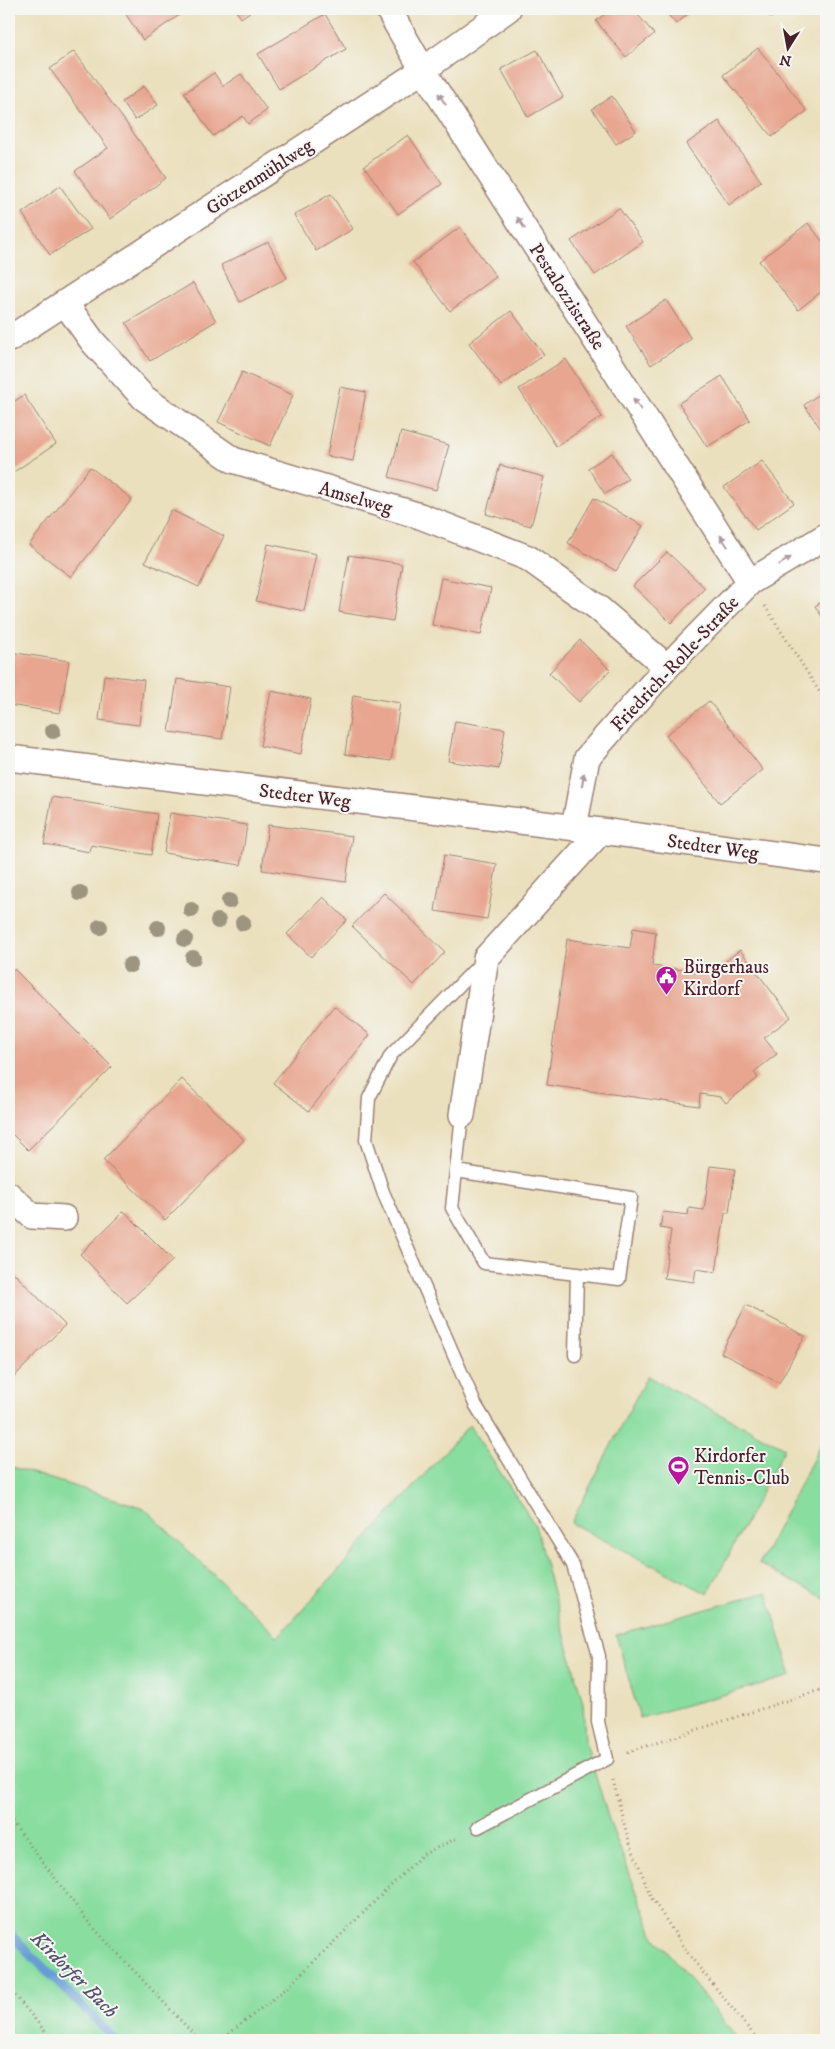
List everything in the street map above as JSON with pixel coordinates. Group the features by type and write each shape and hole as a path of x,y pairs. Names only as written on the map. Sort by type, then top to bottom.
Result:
{"street":[{"name":"Pestalozzistraße","path":"388,9 423,70 750,582"},
{"name":"Götzenmühlweg","path":"9,339 423,70 508,9"},
{"name":"Amselweg","path":"65,303 93,342 144,398 233,460 420,516 528,558 597,607 667,667"},
{"name":"Friedrich-Rolle-Straße","path":"574,828 586,758 667,667 750,582 826,536"},
{"name":"Stedter Weg","path":"9,758 601,831 826,861"},
{"path":"462,1115 486,958 601,831"},
{"path":"9,1195 32,1216 64,1218"}],"lane":[{"path":"478,1827 607,1759 598,1722 599,1656 573,1565 475,1404 383,1192 366,1140 368,1098 392,1055 486,958"},
{"path":"456,1172 631,1198 618,1279 484,1263 452,1208 462,1115"},
{"path":"575,1355 577,1274"}],"path":[{"path":"750,582 826,702"},
{"path":"758,2040 689,1955 651,1897 627,1835 607,1759 826,1688"},
{"path":"9,1818 89,1923 200,2040"},
{"path":"221,2040 287,1988 422,1855 478,1827"},
{"path":"9,1988 52,2040"}],"green space":[{"name":"Kirdorfer Tennis-Club","path":"647,1376 785,1448 708,1594 571,1523"},
{"path":"469,1425 535,1525 583,1703 585,1741 610,1823 653,1934 739,2040 9,2040 9,1466 144,1508 278,1637"},
{"name":"Kirdorfer Tennis-Club","path":"826,1434 826,1599 759,1564"},
{"path":"767,1592 791,1676 640,1718 616,1635"}],"building":[{"path":"131,9 182,9 184,12 143,40 125,13"},
{"path":"235,9 254,9 241,18"},
{"path":"611,9 633,9 654,34 626,57 596,21"},
{"path":"663,9 694,9 676,24"},
{"path":"763,9 782,9 771,18"},
{"path":"325,14 346,49 279,89 258,54"},
{"path":"758,48 807,111 772,137 723,75"},
{"path":"537,50 563,97 528,117 501,69"},
{"path":"74,51 166,178 110,219 75,171 108,148 50,69"},
{"path":"214,73 223,86 241,74 267,110 248,124 243,116 213,136 184,93"},
{"path":"144,86 158,105 135,120 122,102"},
{"path":"612,96 636,131 616,144 592,109"},
{"path":"719,121 761,181 729,205 686,144"},
{"path":"408,135 442,184 398,214 364,166"},
{"path":"60,186 91,229 50,255 22,213"},
{"path":"331,194 353,229 316,251 294,215"},
{"path":"619,208 643,242 595,275 571,241"},
{"path":"808,223 826,246 826,288 798,310 759,261"},
{"path":"460,227 496,277 450,311 413,262"},
{"path":"268,242 287,278 240,302 221,265"},
{"path":"193,283 216,321 150,361 126,323"},
{"path":"666,300 691,339 651,365 626,326"},
{"path":"511,311 544,355 501,386 469,343"},
{"path":"566,359 602,417 556,446 519,389"},
{"path":"242,372 293,395 270,446 218,422"},
{"path":"722,376 750,420 707,447 679,403"},
{"path":"340,387 366,392 353,461 327,456"},
{"path":"826,389 826,436 804,405"},
{"path":"24,395 56,444 9,475 9,405"},
{"path":"401,432 449,445 436,490 389,477"},
{"path":"612,453 628,479 605,494 588,468"},
{"path":"762,461 794,503 756,530 724,487"},
{"path":"500,465 544,477 531,526 486,514"},
{"path":"90,467 132,499 71,577 29,545"},
{"path":"594,498 643,526 616,571 568,543"},
{"path":"171,510 224,536 199,587 145,562"},
{"path":"268,544 316,554 304,611 256,601"},
{"path":"667,552 705,588 671,623 633,586"},
{"path":"349,555 402,564 393,621 339,612"},
{"path":"441,578 491,588 481,635 432,625"},
{"path":"826,599 826,623 815,606"},
{"path":"580,640 610,670 579,702 549,673"},
{"path":"9,652 69,661 60,713 9,705"},
{"path":"104,675 144,680 139,725 99,720"},
{"path":"177,679 230,687 222,739 169,732"},
{"path":"271,691 311,699 301,754 260,746"},
{"path":"353,695 400,703 391,761 345,754"},
{"path":"709,701 763,770 720,803 666,735"},
{"path":"455,721 505,729 499,769 448,761"},
{"path":"52,797 157,814 151,855 91,845 90,852 44,844"},
{"path":"170,813 247,825 241,865 164,853"},
{"path":"268,825 352,836 346,882 262,870"},
{"path":"444,855 497,864 487,919 435,911"},
{"path":"384,893 445,952 414,985 352,926"},
{"path":"323,897 347,920 311,957 287,934"},
{"name":"Bürgerhaus Kirdorf","path":"633,928 656,932 652,966 716,974 717,968 740,950 791,1017 764,1038 777,1054 754,1072 758,1078 726,1103 721,1097 700,1094 699,1106 547,1085 567,939 630,948"},
{"path":"14,969 112,1067 28,1150 9,1131 9,974"},
{"path":"334,1006 370,1035 309,1111 273,1083"},
{"path":"182,1079 244,1140 165,1220 103,1160"},
{"path":"710,1166 735,1169 729,1213 725,1213 716,1272 696,1269 694,1282 664,1278 671,1230 660,1228 663,1212 688,1215 689,1208 704,1210"},
{"path":"124,1211 173,1260 127,1303 80,1254"},
{"path":"9,1268 65,1325 9,1382"},
{"path":"746,1305 805,1336 779,1383 721,1353"}],"waterway":[{"name":"Kirdorfer Bach","path":"9,1933 116,2040"}],"place":[{"name":"Bürgerhaus Kirdorf","path":"667,996"},
{"name":"Kirdorfer Tennis-Club","path":"678,1485"}]}
